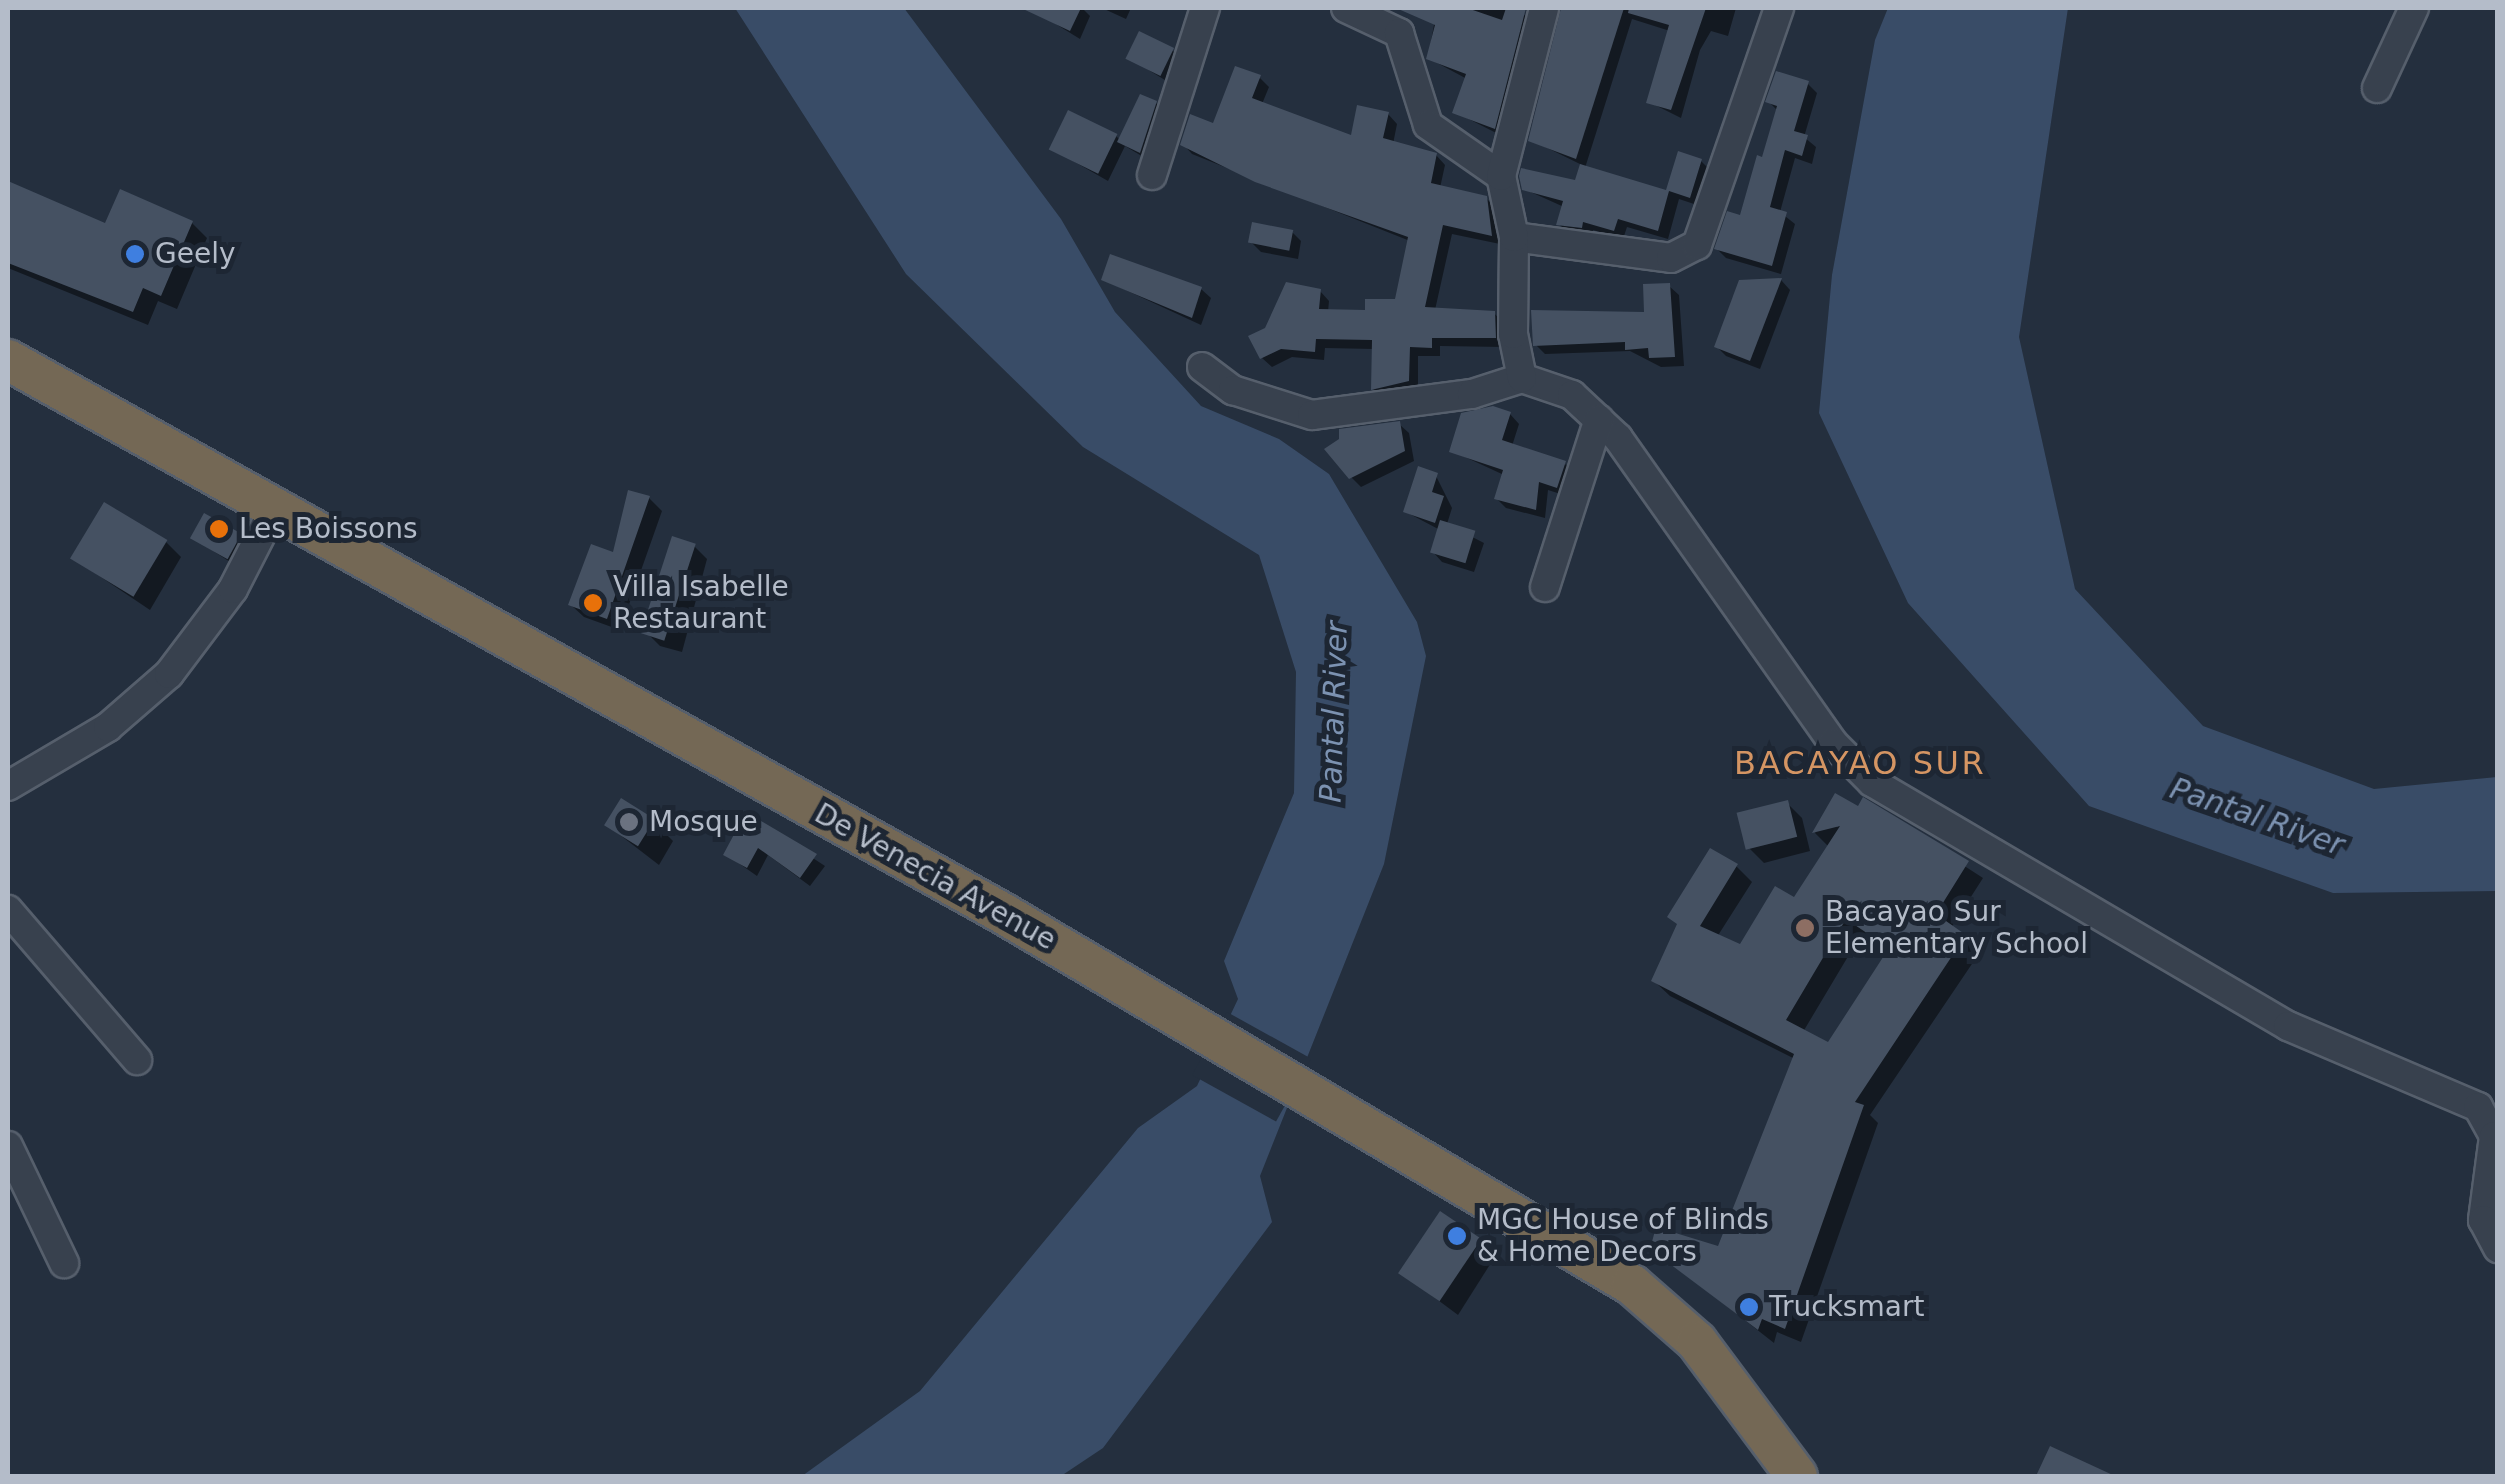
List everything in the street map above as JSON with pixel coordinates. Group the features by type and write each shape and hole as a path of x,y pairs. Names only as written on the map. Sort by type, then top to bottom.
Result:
{"highway":[{"name":"De Venecia Avenue","path":"8,360 1004,914 1632,1285 1697,1342 1798,1476"}],"street":[{"path":"1152,174 1205,8"},
{"path":"1346,8 1399,33 1408,48 1417,106 1428,124 1502,176"},
{"path":"1522,378 1513,334 1514,236 1502,176 1544,8"},
{"path":"1514,236 1671,258 1697,245 1779,8"},
{"path":"2376,88 2411,8"},
{"path":"1202,367 1233,390 1312,415 1472,394 1522,378 1572,395 1599,418 1833,743 1872,782 2288,1026 2478,1108 2494,1136 2484,1220 2498,1248"},
{"path":"1545,587 1599,418"},
{"path":"8,786 108,728 168,674 233,589 274,509"},
{"path":"8,910 137,1060"},
{"path":"8,1146 64,1264"}],"water":[{"name":"Pantal River","path":"735,8 904,8 1061,219 1115,312 1201,406 1279,439 1329,474 1417,622 1426,656 1384,864 1260,1176 1272,1222 1103,1448 1061,1476 802,1476 920,1391 1138,1128 1197,1086 1238,999 1224,961 1294,793 1296,672 1259,555 1083,447 906,274"},
{"name":"Pantal River","path":"1888,8 2068,8 2019,337 2075,589 2203,726 2374,789 2497,777 2497,891 2333,893 2089,806 1908,603 1819,413 1832,275 1875,40"}],"pier":[{"path":"1227,1012 1311,1059 1276,1122 1192,1075"}],"building":[{"path":"1021,8 1081,8 1070,31"},
{"path":"1396,8 1467,8 1502,20 1506,8 1526,8 1495,129 1452,113 1466,74 1426,59 1435,25"},
{"path":"1561,8 1624,8 1576,159 1528,141"},
{"path":"1629,8 1706,8 1671,110 1646,103 1669,25 1628,13"},
{"path":"1139,31 1174,48 1160,76 1125,59"},
{"path":"1235,66 1261,75 1252,98 1351,135 1357,105 1389,112 1383,138 1437,153 1431,183 1487,196 1492,236 1443,225 1425,307 1495,311 1496,338 1432,338 1432,348 1410,347 1409,381 1371,390 1372,340 1316,339 1315,352 1281,349 1260,359 1248,336 1265,328 1286,282 1321,289 1319,309 1365,310 1365,299 1395,299 1408,237 1255,182 1180,145 1190,114 1213,123"},
{"path":"1776,71 1809,81 1794,131 1808,135 1802,156 1785,150 1770,207 1787,212 1772,266 1714,249 1727,211 1740,215 1757,155 1762,157 1777,106 1765,102"},
{"path":"1140,94 1157,101 1140,153 1117,142"},
{"path":"1068,110 1117,134 1098,174 1049,150"},
{"path":"1678,151 1702,159 1690,198 1669,191 1658,231 1618,219 1614,231 1583,222 1582,228 1556,225 1563,201 1522,190 1519,176 1521,168 1575,180 1580,164 1666,190"},
{"path":"8,181 105,223 120,189 193,221 161,296 143,288 133,312 8,263"},
{"path":"1252,222 1293,230 1289,251 1248,243"},
{"path":"1110,254 1202,287 1192,318 1101,280"},
{"path":"1782,278 1750,361 1714,347 1739,280"},
{"path":"1670,283 1675,357 1649,358 1648,348 1625,350 1625,342 1533,346 1531,310 1644,312 1643,284"},
{"path":"1493,406 1511,412 1502,440 1566,461 1557,488 1539,482 1536,510 1494,499 1503,470 1449,452 1461,413"},
{"path":"1400,421 1405,451 1349,479 1324,449 1339,439 1339,429"},
{"path":"1418,466 1438,473 1432,492 1444,496 1435,523 1403,512"},
{"path":"628,490 650,496 607,619 568,605 591,544 613,552"},
{"path":"104,502 167,540 133,597 70,559"},
{"path":"204,513 242,534 228,559 190,538"},
{"path":"1440,520 1475,531 1465,563 1430,553"},
{"path":"672,536 696,544 664,641 640,633"},
{"path":"1835,793 1858,806 1863,797 1969,861 1936,914 1966,935 1855,1102 1864,1105 1785,1329 1762,1319 1758,1330 1650,1249 1656,1227 1718,1246 1794,1054 1651,981 1677,924 1667,917 1710,848 1738,864 1700,926 1740,944 1775,886 1794,897 1840,826 1812,833","holes":["1846,919 1889,948 1828,1042 1786,1020"]},
{"name":"Mosque","path":"621,798 655,819 638,846 604,825"},
{"path":"1788,800 1797,837 1746,850 1737,813"},
{"path":"746,812 817,854 800,878 758,848 747,868 723,855"},
{"path":"1440,1211 1481,1239 1440,1301 1398,1273"},
{"path":"2050,1446 2115,1476 2036,1476"}],"place":[{"name":"Geely","path":"135,254"},
{"name":"Les Boissons","path":"219,529"},
{"name":"Villa Isabelle Restaurant","path":"593,603"},
{"name":"Mosque","path":"629,822"},
{"name":"Bacayao Sur Elementary School","path":"1805,928"},
{"name":"MGC House of Blinds & Home Decors","path":"1457,1236"},
{"name":"Trucksmart","path":"1749,1307"}],"district":[{"name":"BACAYAO SUR","path":"1860,763"}]}
